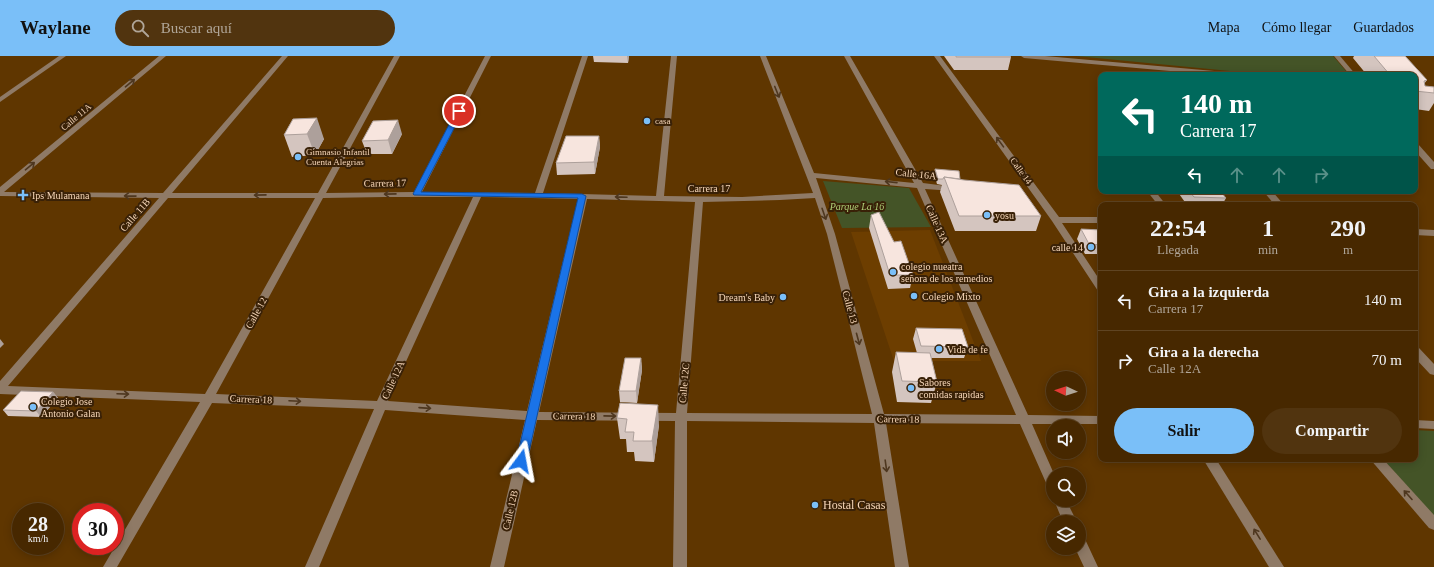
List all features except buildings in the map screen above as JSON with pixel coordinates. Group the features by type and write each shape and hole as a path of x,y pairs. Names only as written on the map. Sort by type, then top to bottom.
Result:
{"street":[{"path":"0,100 63,56"},
{"name":"Calle 11A","path":"0,193 163,56"},
{"name":"Calle 11B","path":"0,389 285,56"},
{"name":"Calle 12","path":"110,567 210,397 397,56"},
{"path":"416,194 488,56"},
{"path":"538,195 586,56"},
{"path":"660,199 674,56"},
{"name":"Calle 13","path":"763,56 811,175 831,234 879,418 902,567"},
{"name":"Calle 13A","path":"847,56 920,186 1022,420 1046,470"},
{"name":"Calle 14","path":"937,56 1056,220 1098,284"},
{"path":"1024,56 1204,72"},
{"path":"1337,56 1350,72"},
{"path":"1161,68 1164,72"},
{"path":"1418,149 1434,167"},
{"name":"Calle 16A","path":"811,175 965,190"},
{"name":"Carrera 17","path":"0,193 166,196 416,194 538,195 660,199 787,198 818,195"},
{"path":"1153,194 1160,202"},
{"path":"1271,194 1277,202"},
{"name":"Calle 12A","path":"312,567 381,405 478,195"},
{"name":"Calle 12B","path":"497,567 582,196"},
{"path":"1026,196 1041,199"},
{"name":"Calle 12C","path":"680,567 681,417 699,199"},
{"path":"1056,220 1098,220"},
{"path":"1418,232 1434,233"},
{"path":"1418,354 1434,371"},
{"name":"Carrera 18","path":"0,389 381,405 532,416 1098,420"},
{"path":"1418,424 1434,425"},
{"path":"1211,462 1277,567"},
{"path":"1379,462 1434,524"},
{"path":"1085,555 1091,567"}],"shaded area":[{"name":"Colegio Mixto","path":"930,230 981,361 894,361 851,232"}],"green space":[{"path":"1076,56 1333,56 1346,71 1240,72"},
{"name":"Parque La 16","path":"823,181 909,188 931,227 842,228"},
{"path":"1418,430 1434,431 1434,517 1386,462 1418,462"}],"place":[{"name":"casa","path":"647,121"},
{"name":"Gimnasio Infantil Cuenta Alegrias","path":"298,157"},
{"name":"Ips Mulamana","path":"23,195"},
{"name":"yosu","path":"987,215"},
{"name":"calle 14","path":"1091,247"},
{"name":"colegio nueatra señora de los remedios","path":"893,272"},
{"name":"Colegio Mixto","path":"914,296"},
{"name":"Dream's Baby","path":"783,297"},
{"name":"Vida de fe","path":"939,349"},
{"name":"Sabores comidas rapidas","path":"911,388"},
{"name":"Colegio Jose Antonio Galan","path":"33,407"},
{"name":"Hostal Casas","path":"815,505"}],"route":[{"path":"459,111 416,194 582,196 521,461"}]}
